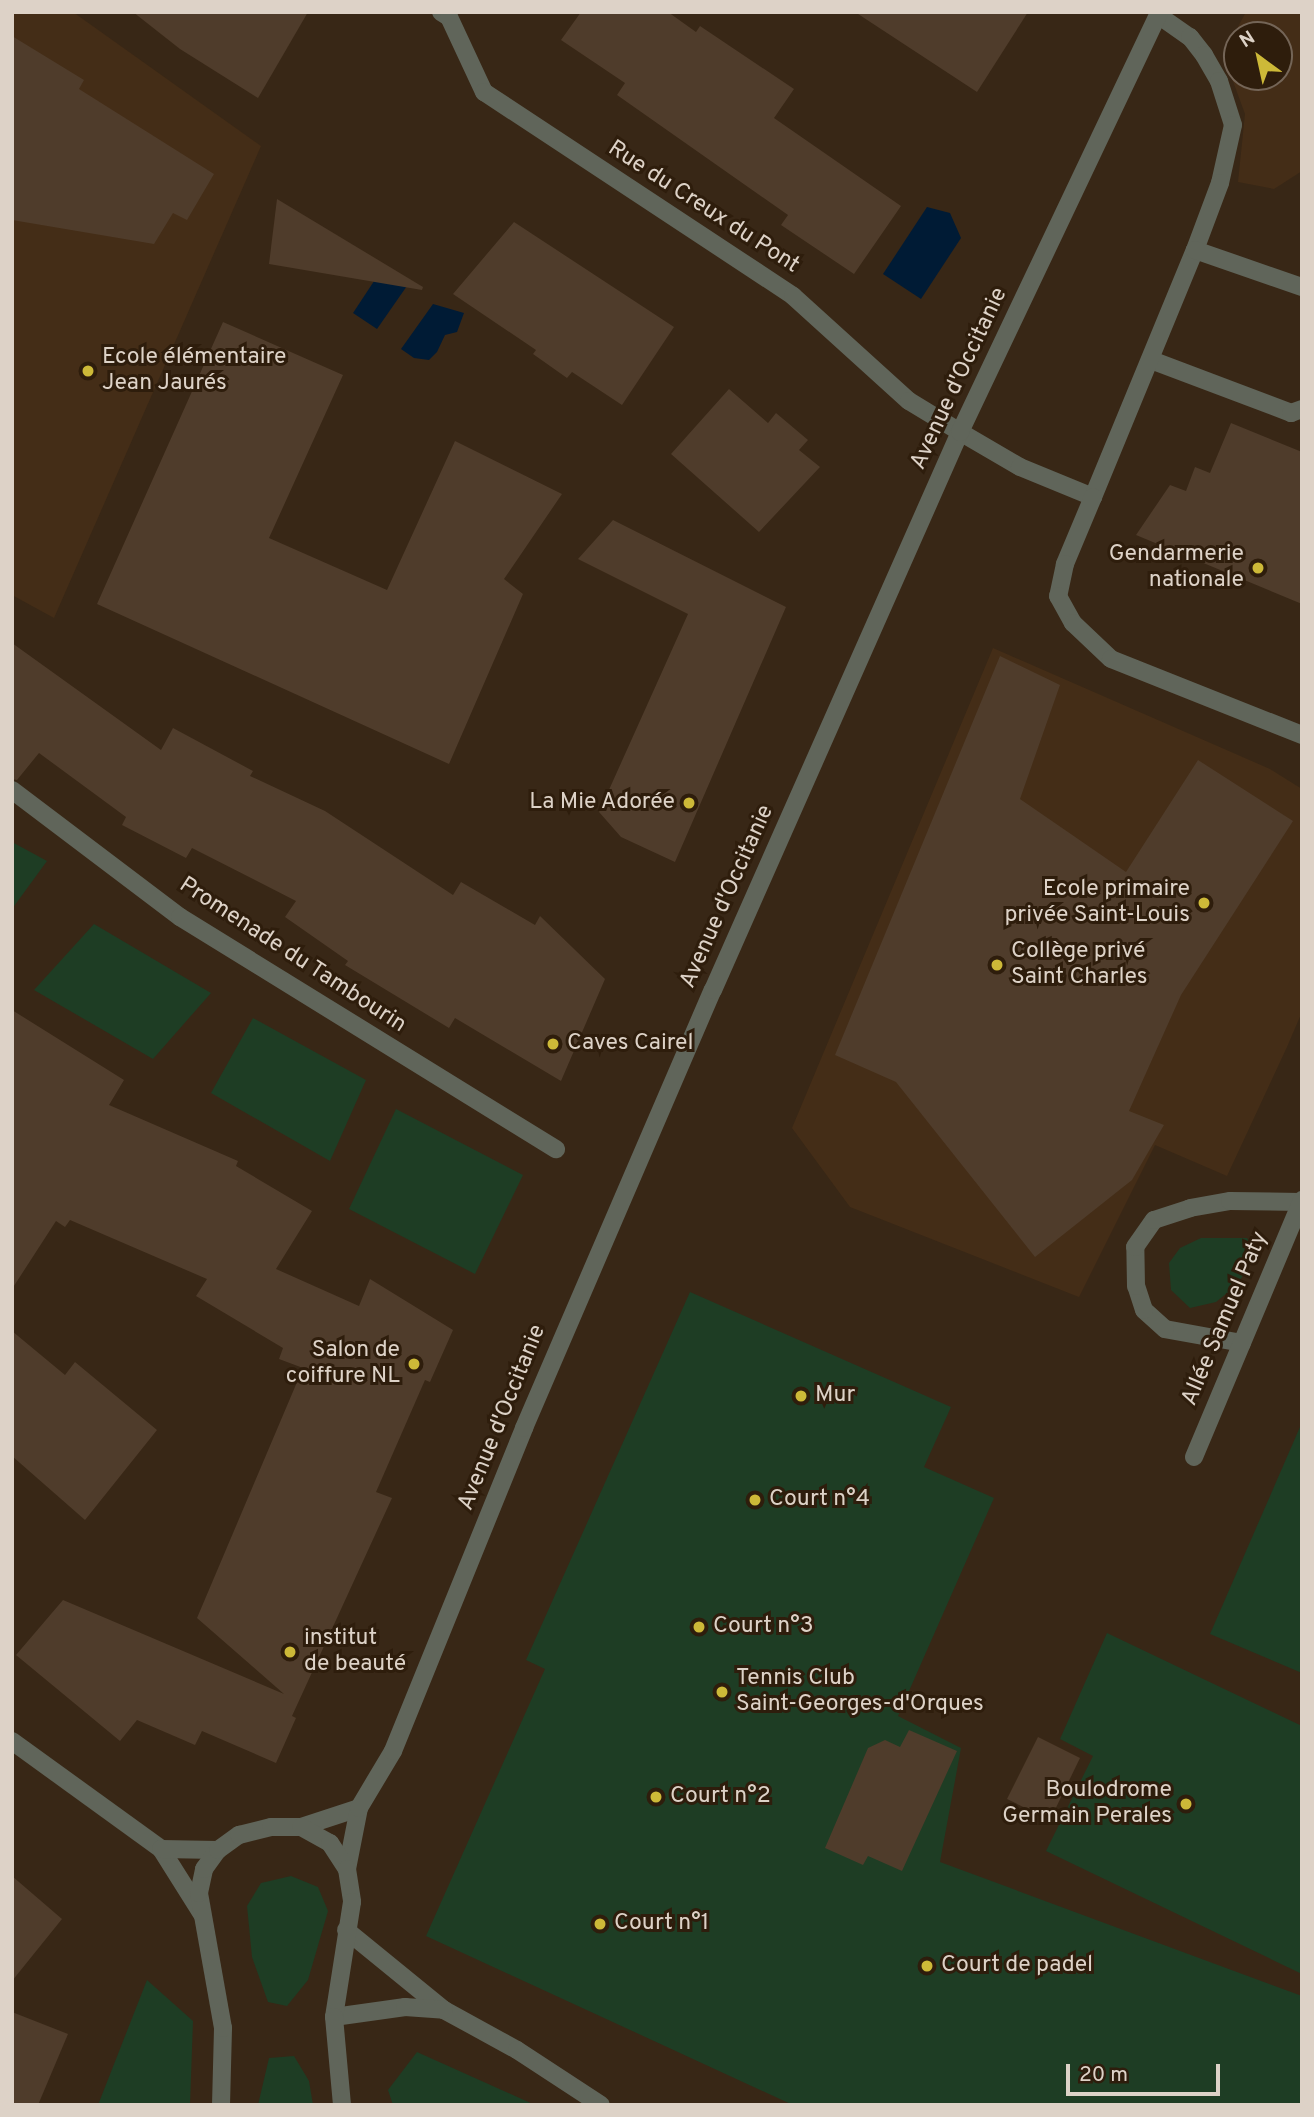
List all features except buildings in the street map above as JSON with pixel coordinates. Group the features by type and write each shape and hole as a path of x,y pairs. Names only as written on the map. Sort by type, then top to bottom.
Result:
{"street":[{"name":"Rue du Creux du Pont","path":"441,12 449,17 484,92 793,296 909,401 1020,467 1093,497"},
{"name":"Avenue d'Occitanie","path":"347,1869 359,1808 393,1751 610,1226 960,432 1157,13"},
{"path":"1157,13 1190,37 1204,55 1219,80 1233,125 1220,183 1151,360 1065,564 1058,596 1073,623 1111,659 1302,736"},
{"path":"1195,250 1302,287"},
{"path":"1151,360 1291,413 1302,409"},
{"name":"Promenade du Tambourin","path":"12,790 180,917 556,1149"},
{"path":"1242,1343 1165,1329 1144,1310 1136,1286 1135,1247 1154,1220 1190,1208 1230,1201 1301,1201"},
{"name":"Allée Samuel Paty","path":"1194,1457 1301,1201"},
{"path":"12,1741 53,1775 161,1849 202,1914"},
{"path":"221,2105 223,2028 199,1893 205,1869 218,1850 239,1835 271,1827 301,1827 359,1808"},
{"path":"301,1827 330,1843 347,1869 352,1902 334,2017 342,2105"},
{"path":"161,1849 218,1850"},
{"path":"346,1930 444,2010 601,2105"},
{"path":"334,2017 405,2007 444,2010"}],"shaded area":[{"name":"Ecole élémentaire Jean Jaurés","path":"12,12 73,12 261,146 54,618 12,595"},
{"path":"1246,12 1302,12 1302,171 1274,189 1238,182 1245,114 1237,91 1293,91 1293,21 1241,21"},
{"name":"Collège privé Saint Charles","path":"993,648 1270,769 1302,789 1302,1012 1287,1047 1227,1176 1155,1145 1079,1297 850,1207 792,1128"}],"green space":[{"path":"12,842 47,861 12,909"},
{"path":"94,924 211,993 153,1059 34,990"},
{"path":"253,1018 366,1080 330,1161 211,1093"},
{"path":"396,1109 523,1175 475,1274 349,1209"},
{"path":"1201,1238 1247,1238 1257,1253 1237,1285 1216,1302 1190,1308 1171,1290 1169,1263 1180,1248"},
{"name":"Tennis Club Saint-Georges-d'Orques","path":"690,1292 951,1407 924,1467 994,1498 898,1716 961,1748 940,1862 1302,1996 1302,2105 793,2105 426,1936 545,1669 526,1660"},
{"path":"1302,1427 1302,1673 1210,1634"},
{"name":"Boulodrome Germain Perales","path":"1107,1633 1302,1726 1302,1974 1046,1851 1093,1756 1060,1739"},
{"path":"291,1876 318,1887 328,1911 308,1980 287,2006 268,2002 252,1957 247,1906 261,1883"},
{"path":"147,1980 193,2021 190,2105 98,2105"},
{"path":"417,2052 535,2105 393,2105 388,2090"},
{"path":"294,2056 309,2081 313,2105 258,2105 269,2058"}],"water":[{"path":"927,207 950,213 961,238 921,299 883,274"},
{"path":"384,266 409,283 377,329 353,313"},
{"path":"433,304 464,313 457,332 445,335 437,352 429,360 414,358 401,349"}],"place":[{"name":"Ecole élémentaire Jean Jaurés","path":"88,371"},
{"name":"Gendarmerie nationale","path":"1258,568"},
{"name":"La Mie Adorée","path":"689,803"},
{"name":"Ecole primaire privée Saint-Louis","path":"1204,903"},
{"name":"Collège privé Saint Charles","path":"997,965"},
{"name":"Caves Cairel","path":"553,1044"},
{"name":"Salon de coiffure NL","path":"414,1364"},
{"name":"Mur","path":"801,1396"},
{"name":"Court n°4","path":"755,1500"},
{"name":"Court n°3","path":"699,1627"},
{"name":"institut de beauté","path":"290,1652"},
{"name":"Tennis Club Saint-Georges-d'Orques","path":"722,1692"},
{"name":"Court n°2","path":"656,1797"},
{"name":"Boulodrome Germain Perales","path":"1186,1804"},
{"name":"Court n°1","path":"600,1924"},
{"name":"Court de padel","path":"927,1966"}]}
